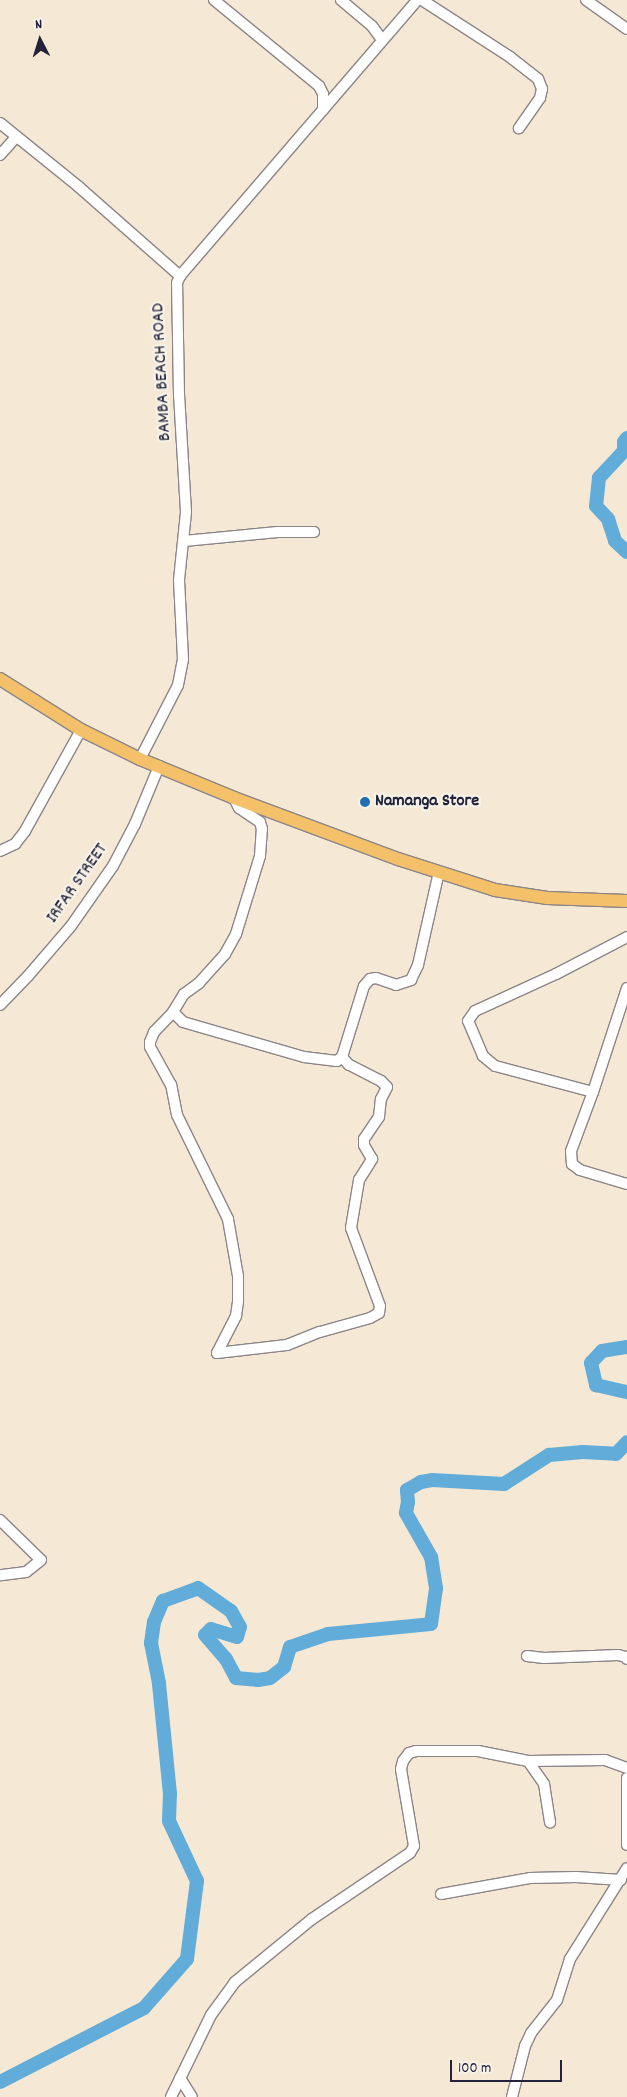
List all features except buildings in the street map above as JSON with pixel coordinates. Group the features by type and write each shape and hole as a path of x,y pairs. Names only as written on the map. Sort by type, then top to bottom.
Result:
{"main road":[{"path":"0,679 81,730 140,759 234,798 398,859 496,890 548,898 627,901"}],"street":[{"path":"214,0 319,86 323,94 323,110"},
{"path":"341,0 372,26 382,40"},
{"path":"0,123 79,187 180,276 417,0"},
{"path":"422,0 510,57 538,79 542,89 540,98 519,128"},
{"path":"586,0 627,29"},
{"path":"0,155 16,137"},
{"name":"BAMBA BEACH ROAD","path":"140,759 178,685 184,642 179,588 184,541 186,489 176,291 180,276"},
{"path":"184,541 278,532 314,532"},
{"path":"0,851 14,844 25,831 81,730"},
{"name":"IRFAR STREET","path":"0,1005 28,976 70,926 113,866 135,824 159,766"},
{"path":"234,798 239,808 260,822 262,829 260,856 236,934 225,954 199,983 184,994 173,1012 154,1032 150,1047 171,1086 177,1115 228,1219 238,1276 236,1316 217,1353 287,1345 320,1332 370,1318 379,1313 380,1306 352,1228 359,1180 372,1159 364,1145 364,1139 378,1117 381,1099 387,1087 381,1081 349,1065 342,1057"},
{"path":"173,1012 183,1022 304,1057 337,1061 342,1057 364,986 370,979 376,978 396,985 411,980 418,965 439,872"},
{"path":"593,1092 495,1066 483,1056 468,1020 475,1011 556,974 627,937"},
{"path":"627,988 593,1092 571,1151 572,1164 580,1170 627,1184"},
{"path":"0,1520 42,1560 26,1572 0,1574"},
{"path":"527,1656 544,1658 618,1655 627,1657 627,1659"},
{"path":"170,2097 211,2015 235,1982 312,1918 410,1853 414,1846 401,1769 403,1761 409,1753 416,1751 478,1751 528,1761 605,1760 627,1768"},
{"path":"528,1761 544,1784 550,1824"},
{"path":"627,1778 627,1845"},
{"path":"512,2097 525,2046 557,2000 570,1959 627,1868"},
{"path":"441,1894 530,1878 576,1877 621,1880"},
{"path":"180,2078 192,2097"}],"waterway":[{"path":"627,438 624,442 624,451 599,478 596,506 608,519 615,541 627,552"},
{"path":"627,1347 602,1351 591,1363 596,1385 627,1392"},
{"path":"0,2082 144,2008 187,1959 197,1881 169,1821 170,1794 159,1683 151,1643 154,1622 163,1601 198,1588 231,1611 240,1627 237,1637 211,1629 205,1635 226,1659 236,1678 258,1680 270,1678 284,1667 290,1647 328,1634 431,1624 436,1588 431,1557 406,1513 408,1502 407,1490 421,1482 432,1480 504,1484 549,1455 583,1452 616,1454 627,1442"}],"place":[{"name":"Namanga Store","path":"365,802"}]}
